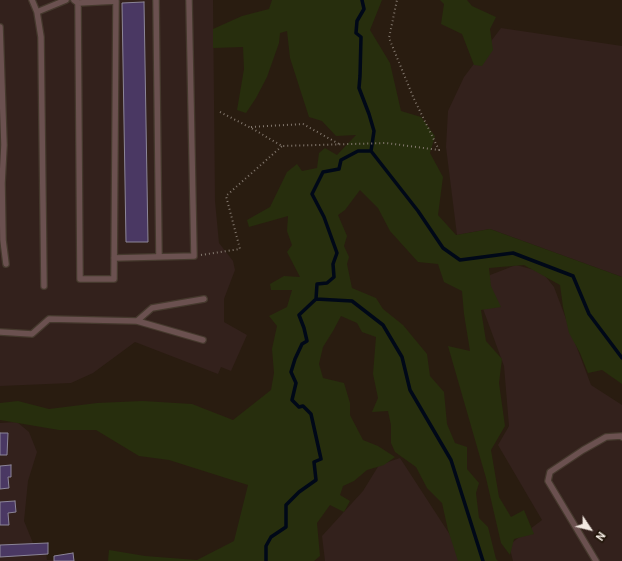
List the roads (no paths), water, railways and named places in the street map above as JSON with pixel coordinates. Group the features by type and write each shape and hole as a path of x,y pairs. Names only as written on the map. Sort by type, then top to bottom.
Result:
{"lane":[{"path":"32,0 37,12 41,37 44,286"},
{"path":"37,12 66,0"},
{"path":"119,0 114,279 80,279 76,1 119,0"},
{"path":"156,0 159,257"},
{"path":"114,258 194,256 189,0"},
{"path":"0,27 4,145 2,183 3,240 6,264"},
{"path":"137,321 152,308 204,299"},
{"path":"0,332 32,334 49,319 137,321 203,340"},
{"path":"596,561 548,481 549,476 550,472 606,437 622,437"}],"waterway":[{"path":"266,561 266,546 271,537 286,527 286,505 299,492 316,480 314,462 321,459 311,414 303,406 299,407 292,400 296,383 291,372 302,344 307,341 299,315 316,299 317,284 327,283 334,277 333,264 337,253 324,217 312,194 323,172 339,169 341,160 358,151 371,151 374,131 359,88 361,37 356,33 357,21 364,9 362,0"},
{"path":"371,151 418,211 443,248 460,260 513,253 573,276 589,314 622,358"},
{"path":"316,299 352,301 383,325 402,357 410,390 451,460 483,561"}]}
